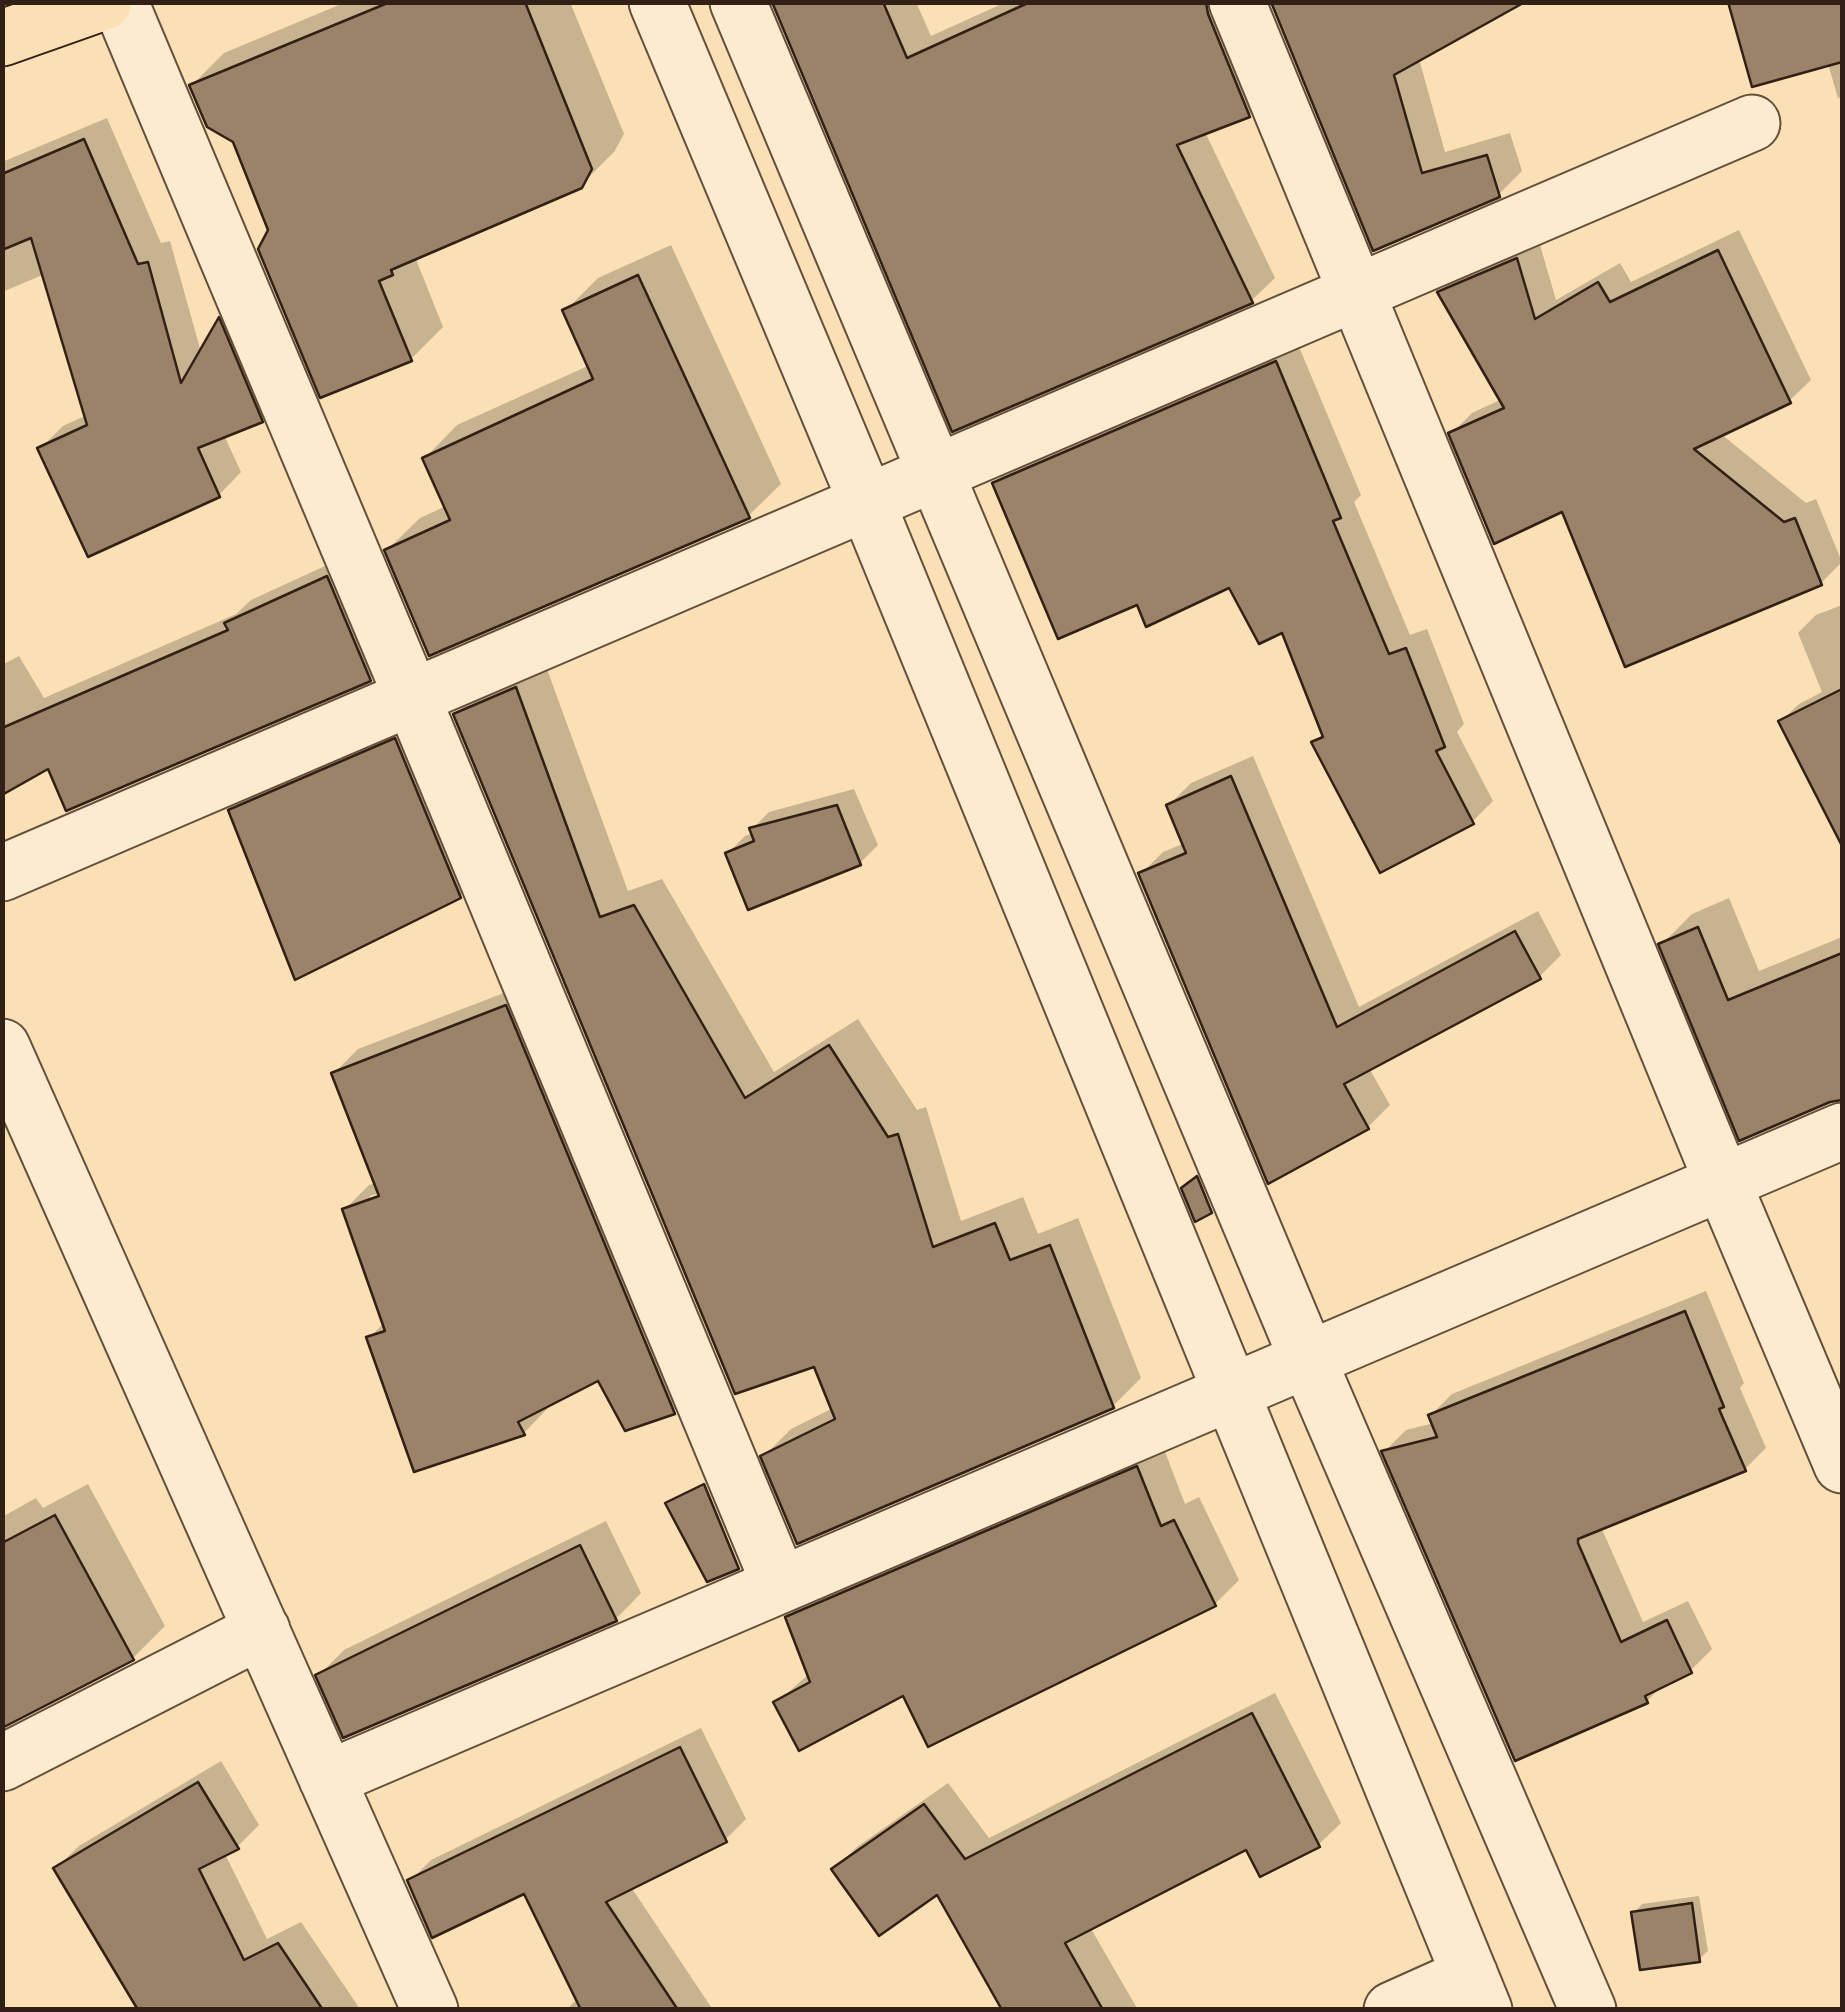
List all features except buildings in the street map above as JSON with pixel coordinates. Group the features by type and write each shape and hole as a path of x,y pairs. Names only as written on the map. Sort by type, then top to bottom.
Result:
{"main road":[{"path":"2,38 104,2"}],"street":[{"path":"120,2 780,1585"},
{"path":"657,2 867,503 1477,1992 1392,2010"},
{"path":"738,2 1308,1360 1588,2010"},
{"path":"1238,2 1842,1465"},
{"path":"2,873 1752,122"},
{"path":"2,1046 430,2010"},
{"path":"328,1779 1842,1132"},
{"path":"2,1762 262,1630"}]}
